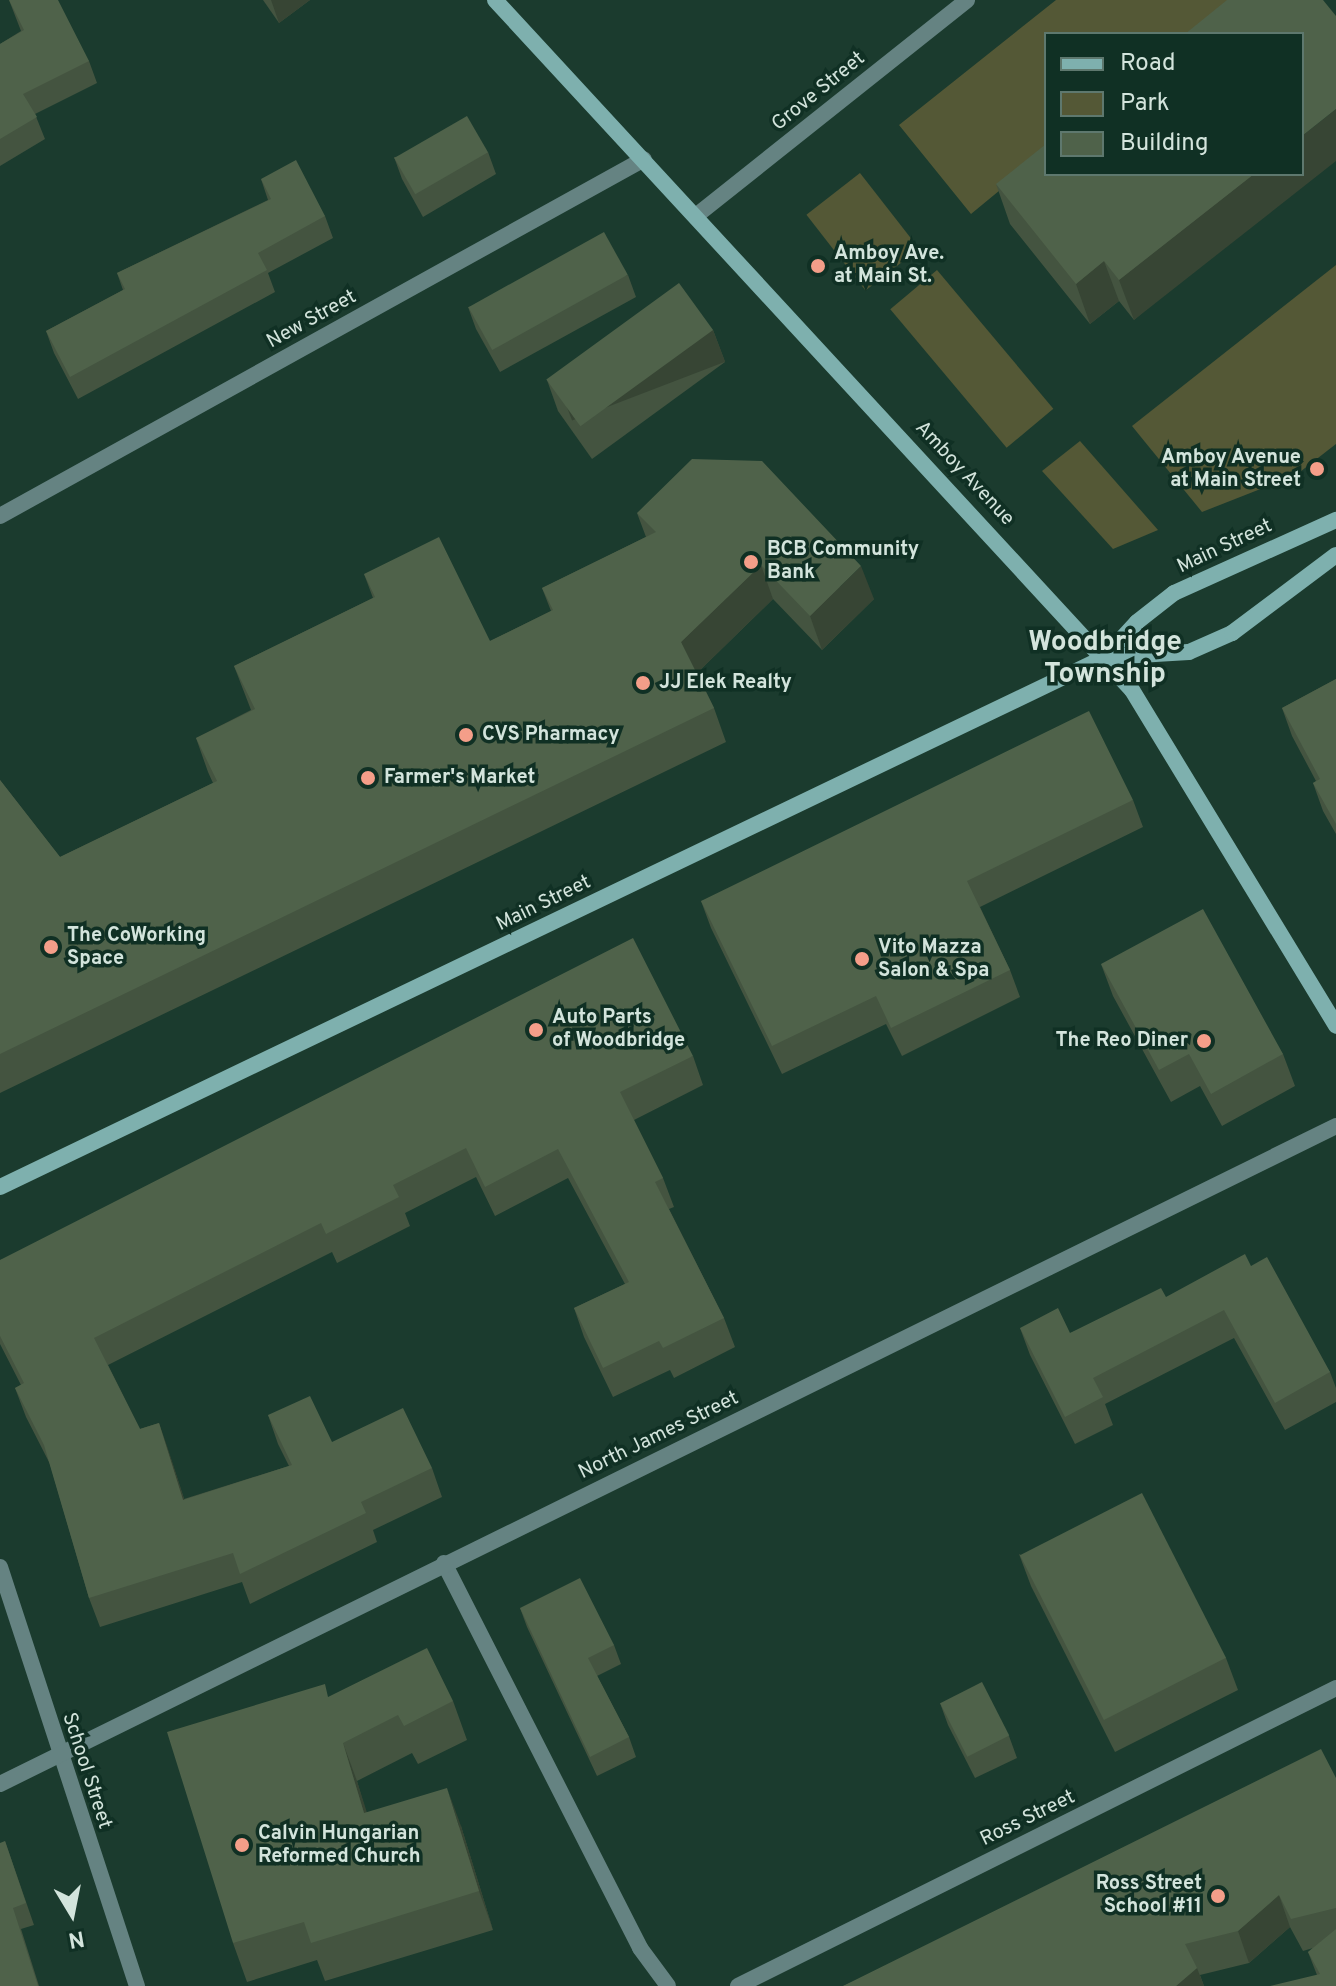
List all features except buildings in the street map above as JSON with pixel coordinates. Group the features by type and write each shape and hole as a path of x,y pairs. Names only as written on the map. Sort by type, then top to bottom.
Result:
{"main road":[{"name":"Amboy Avenue","path":"495,0 1105,657 1156,724 1336,1026"},
{"name":"Main Street","path":"0,1187 1105,657 1137,622 1174,593 1336,520"},
{"name":"Main Street","path":"1105,657 1189,652 1232,633 1336,555"}],"street":[{"name":"Grove Street","path":"697,215 967,0"},
{"name":"New Street","path":"0,516 644,159"},
{"name":"North James Street","path":"0,1784 1336,1126"},
{"path":"444,1563 640,1948 668,1986"},
{"name":"School Street","path":"0,1567 137,1986"},
{"name":"Ross Street","path":"738,1986 1336,1688"}],"green space":[{"path":"1056,0 1234,0 1194,32 1044,32 1044,154 971,214 899,125"},
{"path":"860,173 919,249 866,291 806,215"},
{"path":"1336,265 1336,444 1296,475 1202,512 1132,426"},
{"path":"937,270 1053,409 1007,448 890,309"},
{"path":"1080,441 1158,530 1113,549 1042,471"}],"place":[{"name":"Amboy Ave. at Main St.","path":"818,266"},
{"name":"Amboy Avenue at Main Street","path":"1317,469"},
{"name":"BCB Community Bank","path":"751,562"},
{"name":"JJ Elek Realty","path":"643,683"},
{"name":"CVS Pharmacy","path":"466,735"},
{"name":"Farmer's Market","path":"368,778"},
{"name":"The CoWorking Space","path":"51,947"},
{"name":"Vito Mazza Salon & Spa","path":"862,959"},
{"name":"Auto Parts of Woodbridge","path":"536,1030"},
{"name":"The Reo Diner","path":"1204,1041"},
{"name":"Calvin Hungarian Reformed Church","path":"242,1845"},
{"name":"Ross Street School #11","path":"1218,1896"}],"district":[{"name":"Woodbridge Township","path":"1105,659"}]}
